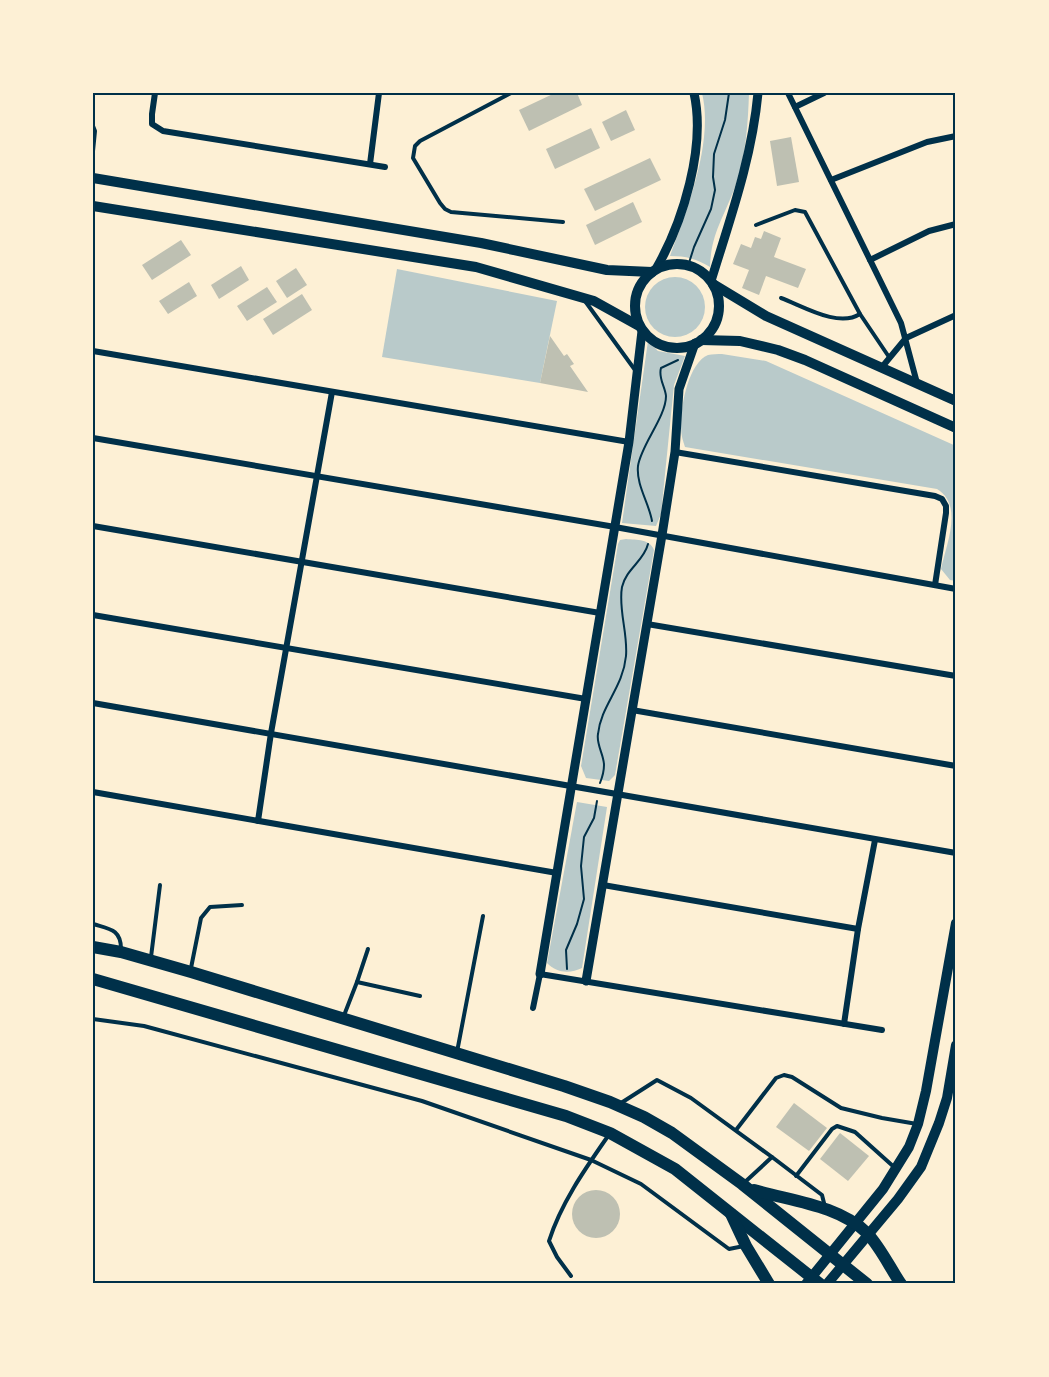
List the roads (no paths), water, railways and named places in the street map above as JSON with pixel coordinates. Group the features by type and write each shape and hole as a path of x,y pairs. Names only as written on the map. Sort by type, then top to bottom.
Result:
{"main road":[{"path":"93,178 481,243 607,270 654,271 677,264 688,266 698,270 712,283 766,316 956,401"},
{"path":"93,206 476,267 594,302 641,328"},
{"path":"654,271 643,280 634,303 635,315 641,328 652,340 664,346 677,348 740,341 778,351 805,360 956,428"},
{"path":"696,346 710,331 716,319 719,298 712,283"},
{"path":"93,980 566,1116 610,1133 675,1169 729,1210 812,1282 830,1254 856,1224 897,1169 918,1124 956,923"},
{"path":"93,948 121,952 191,972 564,1086 617,1105 672,1133 745,1186 867,1284"},
{"path":"827,1284 921,1167 937,1131 947,1098 956,1045"},
{"path":"918,1124 937,1131"},
{"path":"745,1186 803,1202 856,1224 868,1234 902,1284"},
{"path":"729,1210 746,1246 769,1284"}],"street":[{"path":"155,93 152,124 163,131 385,167"},
{"path":"370,164 379,93"},
{"path":"654,271 667,249 689,184 695,154 697,118 694,93"},
{"path":"712,283 739,196 752,142 758,93"},
{"path":"788,93 906,338 917,383"},
{"path":"795,107 824,93"},
{"path":"831,180 927,142 956,136"},
{"path":"870,260 929,231 956,224"},
{"path":"882,367 906,338 956,315"},
{"path":"533,1008 629,442 638,375 641,328"},
{"path":"586,981 662,536 675,452 679,389 696,346"},
{"path":"93,351 629,442"},
{"path":"258,821 271,733 332,392"},
{"path":"93,438 615,527 956,589"},
{"path":"675,452 942,499 946,506 935,585"},
{"path":"93,526 600,613"},
{"path":"93,615 586,699"},
{"path":"647,624 956,676"},
{"path":"93,703 956,853"},
{"path":"632,710 956,766"},
{"path":"93,792 557,873"},
{"path":"844,1024 858,929 875,840"},
{"path":"603,885 858,929"},
{"path":"540,974 882,1030"}],"lane":[{"path":"511,93 420,141 415,146 413,158 440,203 451,212 563,222"},
{"path":"93,126 95,131 93,151"},
{"path":"756,225 795,210 805,212 860,314 889,357"},
{"path":"582,298 638,375"},
{"path":"781,298 838,320 853,319 860,314"},
{"path":"151,961 160,885"},
{"path":"191,972 201,918 210,907 242,905"},
{"path":"457,1053 483,916"},
{"path":"93,924 111,929 117,934 121,939 121,952"},
{"path":"343,1018 368,949"},
{"path":"357,982 420,996"},
{"path":"93,1019 144,1026 422,1101 591,1160 641,1184 729,1249 746,1246"},
{"path":"735,1130 776,1078 784,1075 792,1077 840,1108 918,1124"},
{"path":"617,1105 657,1080 691,1098 822,1195 826,1210"},
{"path":"796,1176 832,1129 837,1126 855,1132 897,1169"},
{"path":"571,1276 549,1241 554,1225 591,1160 610,1133"},
{"path":"745,1186 772,1157"}]}
